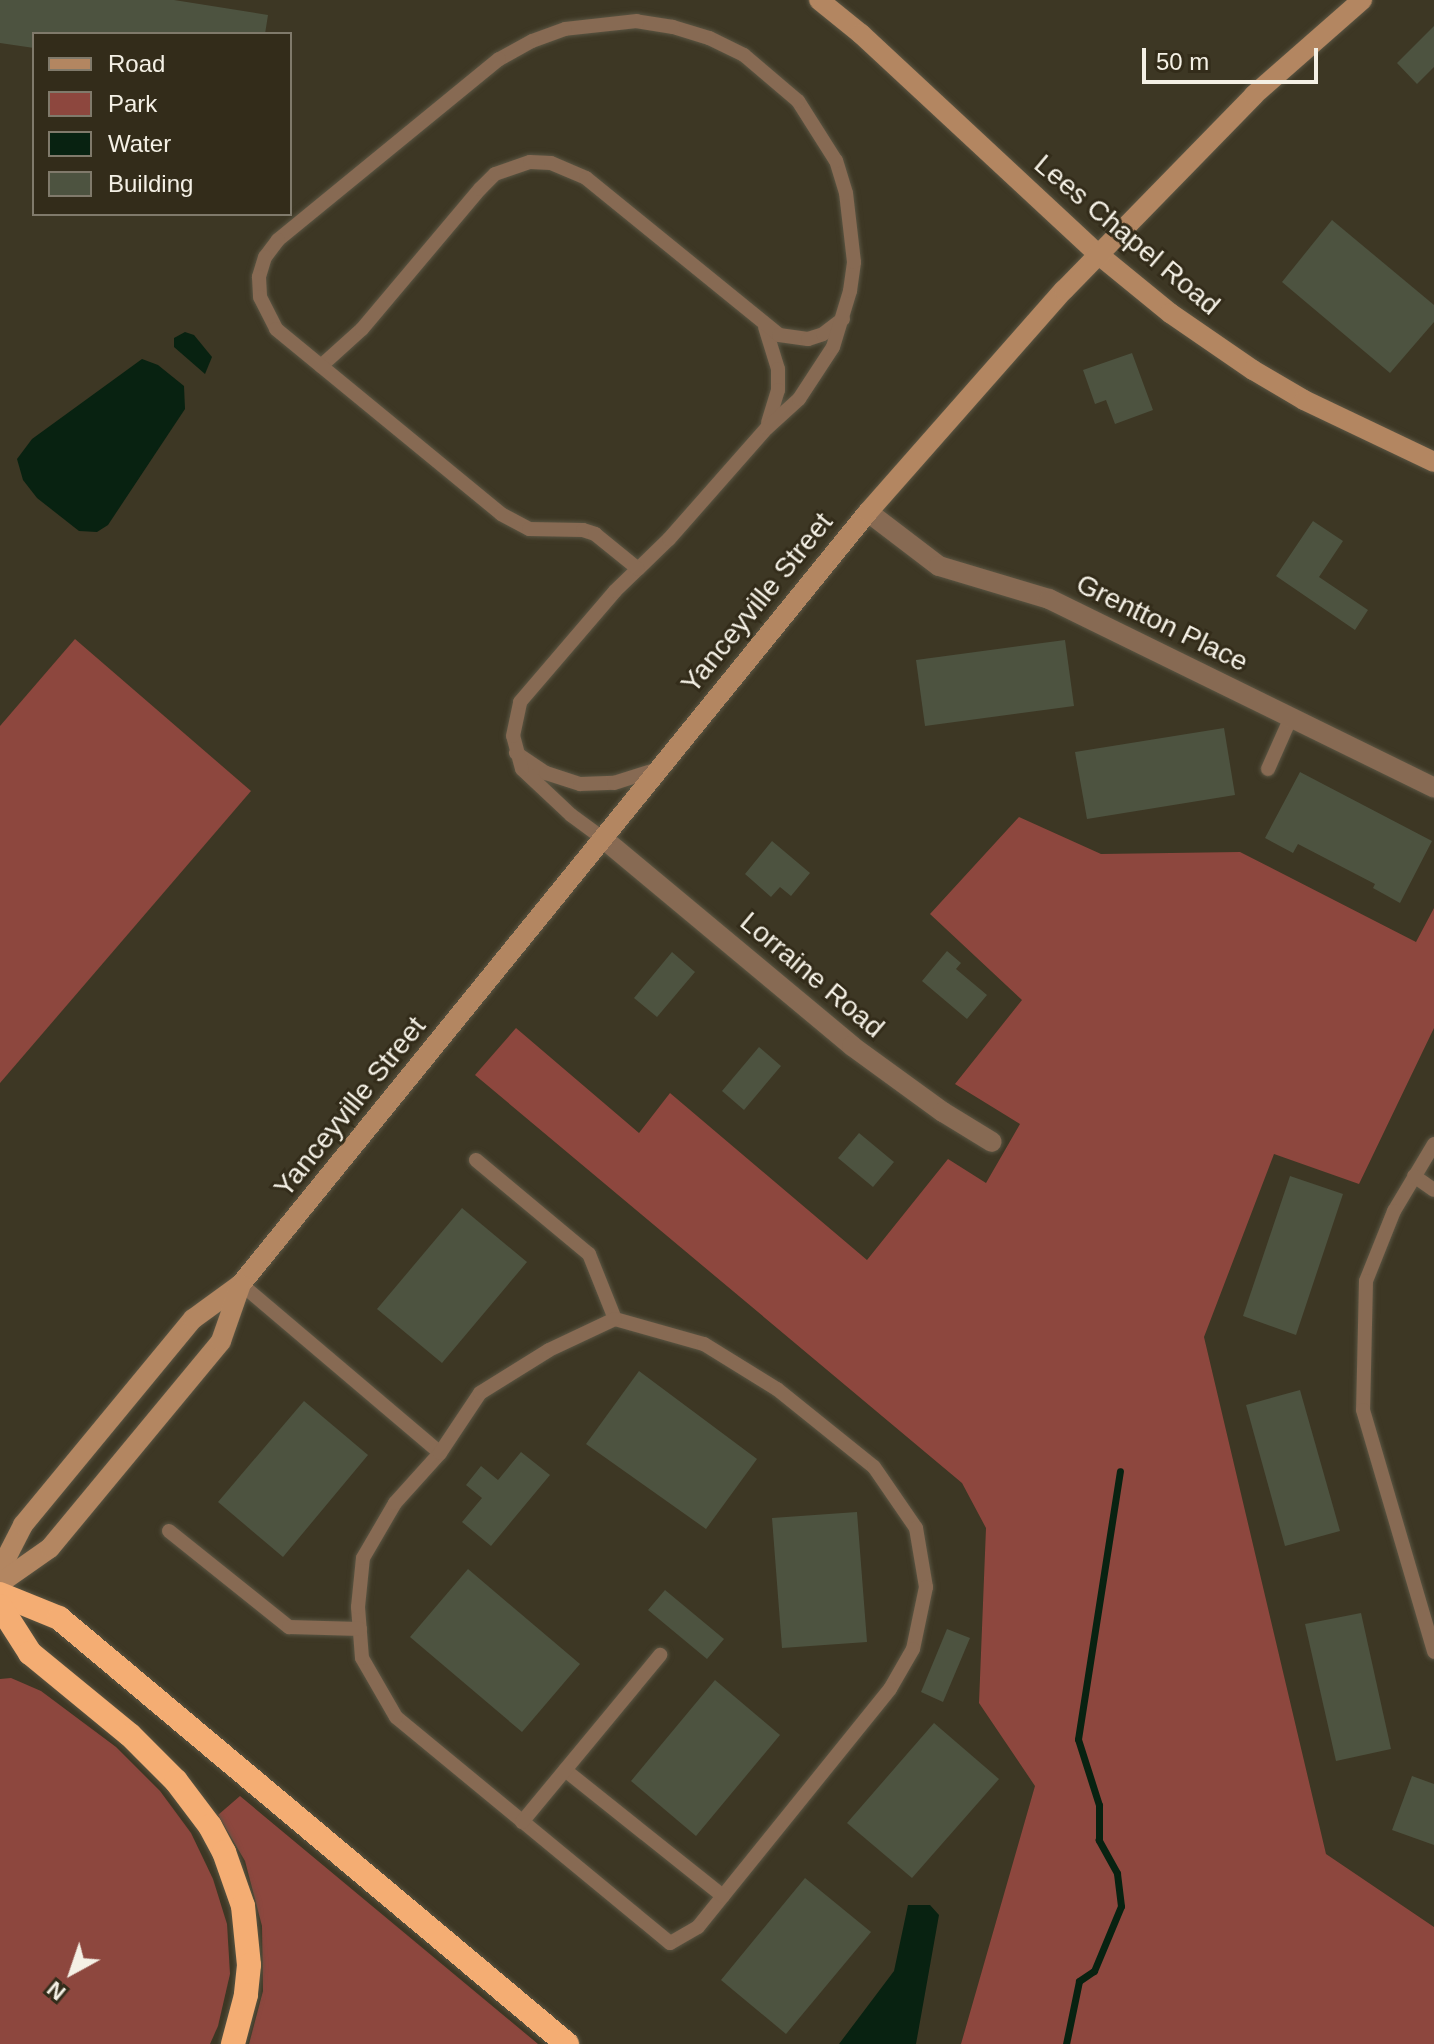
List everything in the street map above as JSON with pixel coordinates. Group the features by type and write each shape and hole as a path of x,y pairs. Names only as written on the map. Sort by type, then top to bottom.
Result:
{"highway":[{"path":"0,1594 59,1618 567,2044"},
{"path":"0,1606 30,1653 130,1735 176,1781 202,1814 224,1852 243,1906 248,1950 246,1995 233,2044"}],"main road":[{"name":"Lees Chapel Road","path":"819,0 861,34 1099,255 1170,313 1253,370 1351,425 1434,462"},
{"name":"Yanceyville Street","path":"0,1570 23,1525 193,1319 241,1284 605,840 773,624 868,512 1099,255 1254,95 1362,0"},
{"name":"Yanceyville Street","path":"0,1583 50,1548 221,1341 241,1284"}],"street":[{"name":"Grentton Place","path":"868,512 939,566 1049,599 1434,788"},
{"name":"Lorraine Road","path":"605,840 852,1046 943,1112 992,1142"}],"lane":[{"path":"605,840 531,781 516,753 515,716 520,702 767,428 799,399 817,374 843,319 854,262 846,193 836,161 798,101 744,55 709,38 637,21 601,23 543,37 499,59 278,240 265,257 259,277 260,297 276,329 516,524 544,531 583,530 595,534 638,569"},
{"path":"321,366 362,329 495,174 530,162 551,163 586,178 765,327 779,335 808,339 823,334 843,319"},
{"path":"765,327 778,369 778,390 767,428"},
{"path":"1268,769 1291,717"},
{"path":"516,753 546,773 580,784 614,783 662,767"},
{"path":"1434,1144 1394,1211 1366,1281 1363,1410 1431,1628 1434,1652"},
{"path":"476,1160 589,1254 615,1319"},
{"path":"1414,1176 1434,1190"},
{"path":"241,1284 440,1453"},
{"path":"615,1319 704,1344 777,1389 874,1467 916,1528 926,1587 913,1649 890,1689 698,1927 670,1943 396,1717 362,1658 363,1558 395,1503 440,1453 480,1393 549,1350 615,1319"},
{"path":"169,1531 289,1627 360,1629"},
{"path":"522,1822 660,1655"},
{"path":"565,1770 723,1896"}],"green space":[{"path":"75,639 251,791 0,1083 0,726"},
{"path":"1019,817 1101,854 1240,852 1416,942 1434,908 1434,1028 1359,1184 1274,1154 1204,1337 1326,1854 1434,1927 1434,2044 961,2044 1035,1786 979,1703 986,1528 962,1483 475,1075 516,1028 639,1133 670,1093 867,1260 948,1159 986,1183 1020,1124 955,1084 1022,1000 930,914"},
{"path":"11,1678 41,1691 116,1747 160,1791 191,1833 213,1879 227,1924 230,1974 218,2026 210,2044 0,2044 0,1679"},
{"path":"240,1796 538,2044 249,2044 263,1991 262,1926 245,1861 218,1815"}],"water":[{"path":"185,332 194,335 212,357 205,374 174,347 174,338"},
{"path":"142,359 158,365 184,386 185,409 108,525 97,532 79,531 37,498 23,480 17,459 32,439"},
{"path":"908,1905 930,1905 939,1915 916,2044 839,2044 894,1971"}],"building":[{"path":"0,0 174,0 268,15 265,32 32,32 32,48 0,43"},
{"path":"1434,26 1434,67 1417,84 1397,63"},
{"path":"1332,220 1434,305 1434,322 1390,373 1282,282"},
{"path":"1132,353 1153,410 1115,424 1106,400 1095,404 1083,370"},
{"path":"1313,521 1343,541 1319,577 1368,610 1355,630 1276,576"},
{"path":"1065,640 1074,706 925,726 916,660"},
{"path":"1224,728 1235,795 1087,819 1075,752"},
{"path":"1300,772 1432,841 1400,903 1373,888 1375,884 1298,844 1293,853 1265,838"},
{"path":"772,841 810,873 791,896 780,887 771,897 745,874"},
{"path":"947,951 961,963 956,969 987,995 967,1019 922,981"},
{"path":"672,952 695,972 657,1017 634,998"},
{"path":"759,1047 781,1066 744,1110 722,1091"},
{"path":"859,1133 894,1162 873,1187 838,1158"},
{"path":"1290,1176 1343,1194 1296,1335 1243,1316"},
{"path":"462,1208 527,1262 442,1363 377,1309"},
{"path":"639,1371 757,1459 706,1529 586,1444"},
{"path":"1300,1390 1340,1531 1285,1546 1246,1405"},
{"path":"304,1401 368,1455 283,1557 218,1502"},
{"path":"521,1452 550,1475 491,1546 462,1522 482,1498 466,1485 481,1466 498,1480"},
{"path":"857,1512 867,1642 782,1648 772,1518"},
{"path":"468,1569 580,1664 522,1732 410,1637"},
{"path":"665,1590 724,1639 707,1659 648,1610"},
{"path":"1361,1613 1391,1749 1336,1761 1305,1624"},
{"path":"947,1629 970,1638 943,1702 921,1692"},
{"path":"715,1680 780,1735 696,1836 631,1781"},
{"path":"934,1723 999,1779 912,1878 847,1823"},
{"path":"1412,1776 1434,1784 1434,1845 1392,1830"},
{"path":"805,1878 871,1932 786,2034 721,1980"}],"waterway":[{"path":"1066,2044 1079,1981 1094,1971 1121,1906 1117,1873 1099,1840 1099,1805 1078,1739 1120,1471"}]}
